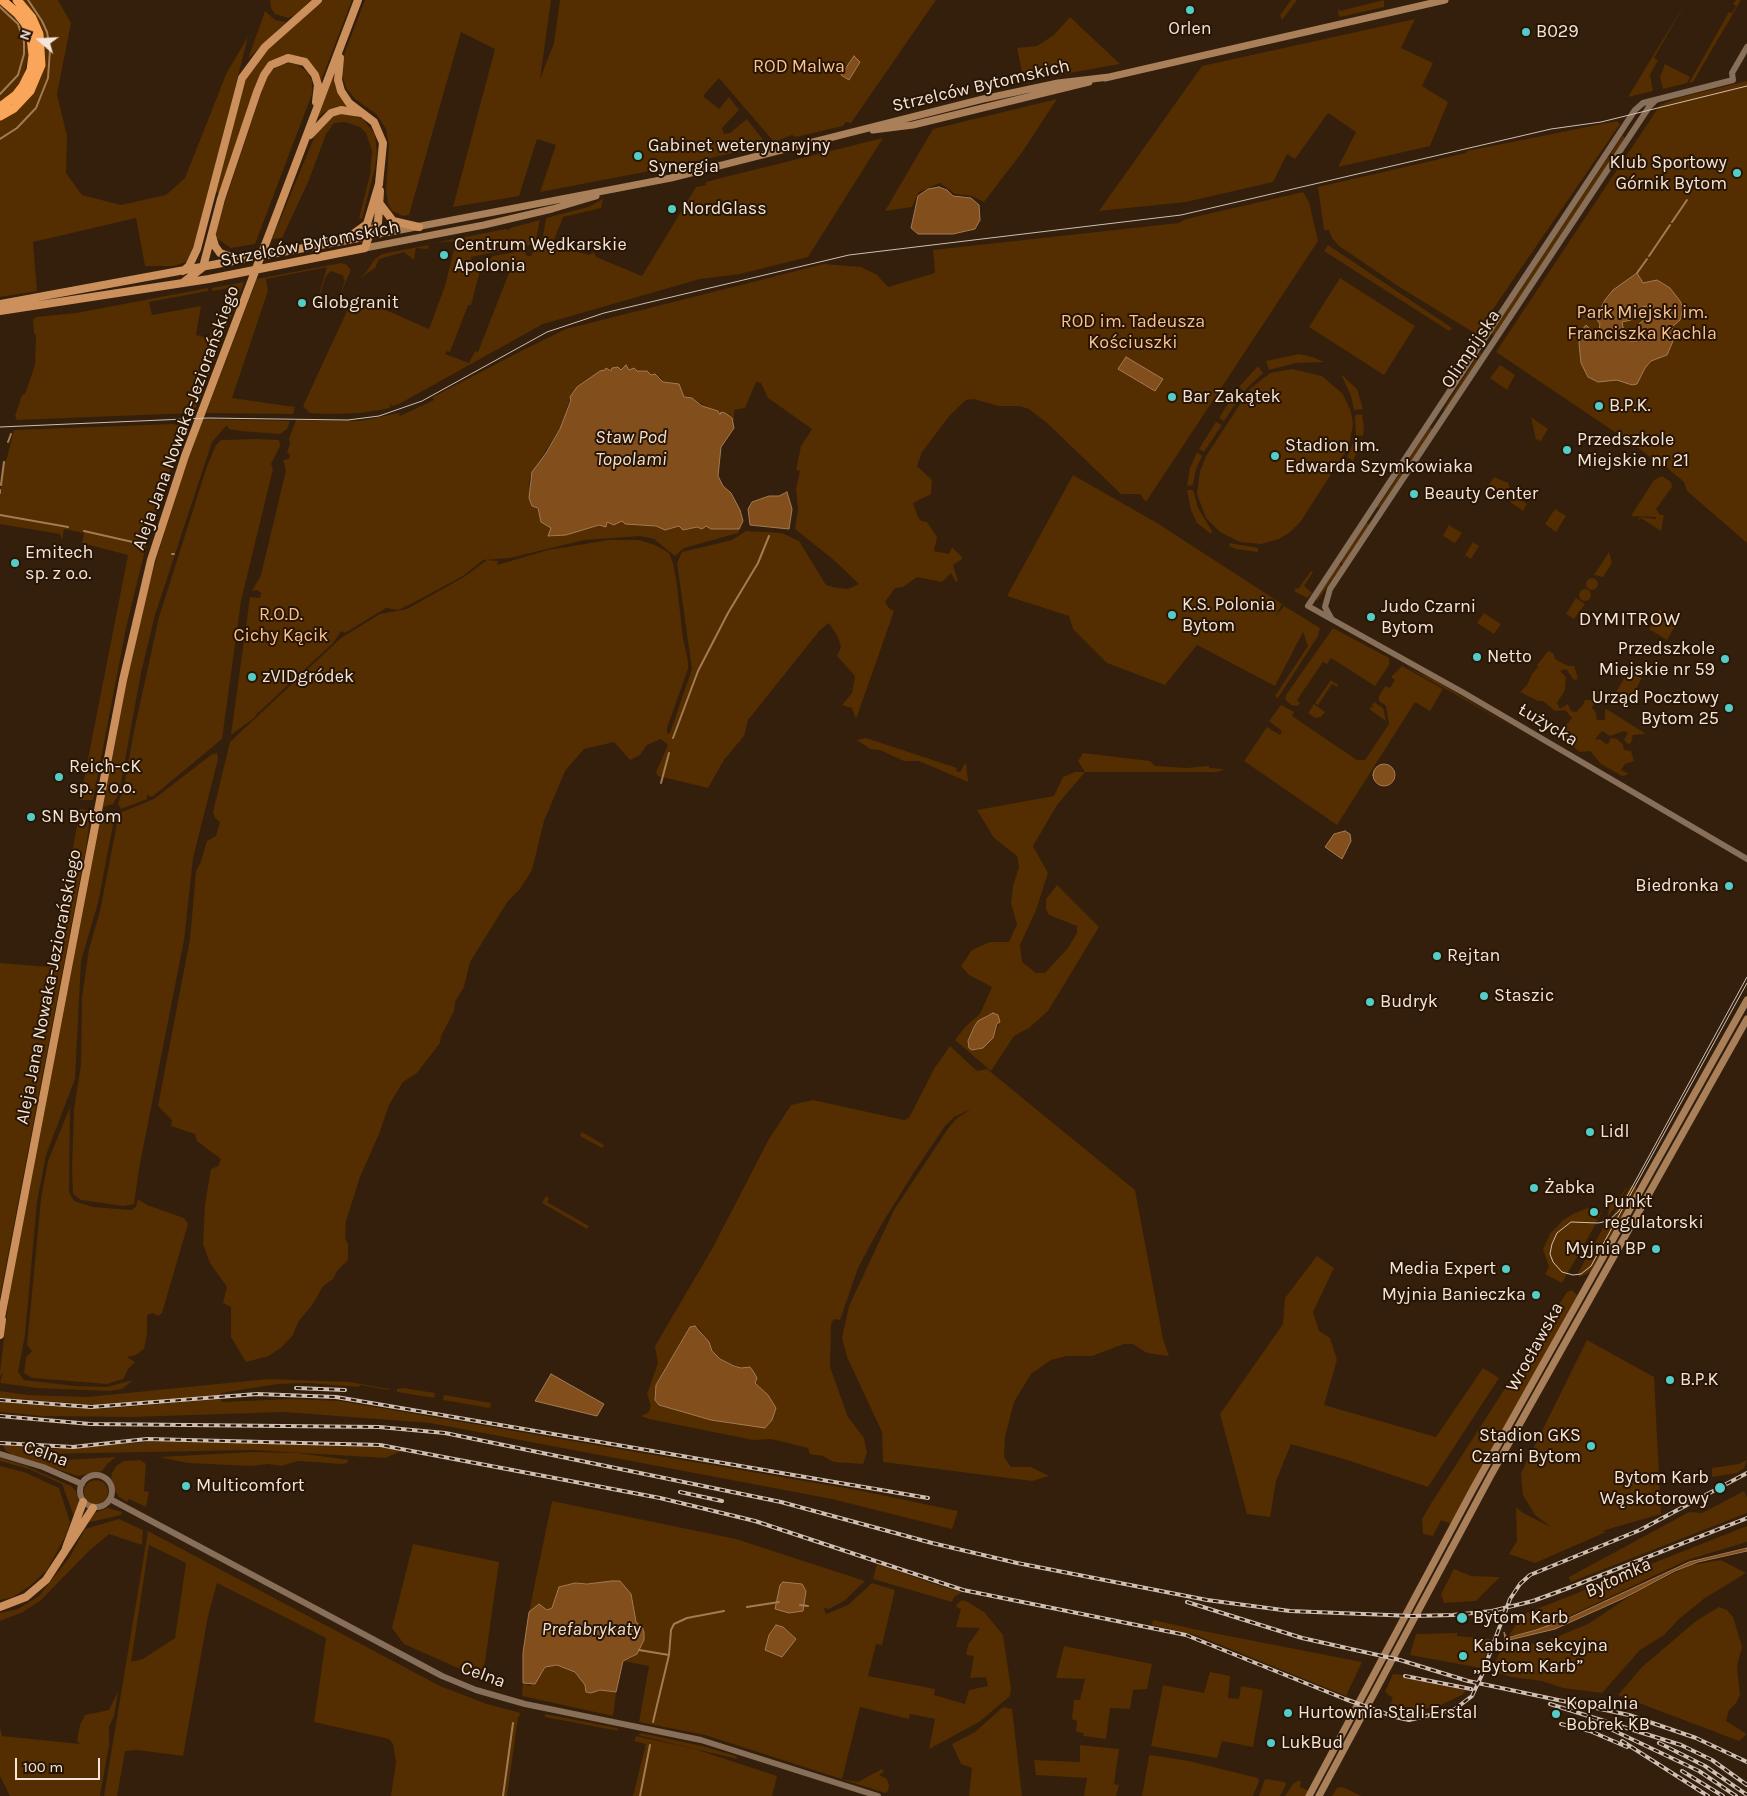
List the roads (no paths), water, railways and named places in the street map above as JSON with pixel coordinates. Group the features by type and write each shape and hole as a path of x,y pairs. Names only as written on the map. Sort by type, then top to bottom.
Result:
{"highway":[{"path":"0,107 16,95 23,86 31,70 33,55 31,37 24,23 17,13 2,0"},
{"path":"0,116 14,108 30,91 40,65 39,34 32,18 17,0"}],"main road":[{"path":"182,271 189,266 197,249 242,78 265,47 318,0"},
{"name":"Aleja Jana Nowaka-Jeziorańskiego","path":"0,1323 101,793 141,600 169,502 206,398 358,0"},
{"name":"Strzelców Bytomskich","path":"0,304 242,261 622,188 723,166 892,121 1019,91 1081,79 1109,77 1445,0"},
{"path":"345,35 337,70 338,80 349,103 374,122 382,137 384,149 378,223 369,236 365,248"},
{"path":"180,284 203,267 211,234 257,92 264,75 271,65 279,60 288,58 305,62 312,68 318,85 314,115"},
{"path":"302,147 315,128 331,112 341,110 363,114"},
{"path":"369,236 367,224 380,184"},
{"name":"Strzelców Bytomskich","path":"0,311 220,277 552,209 622,188"},
{"path":"380,204 393,221 418,227"},
{"path":"342,241 367,224"},
{"path":"211,234 215,246 220,253 242,261"},
{"path":"197,249 203,267 210,273 220,277"},
{"name":"Wrocławska","path":"1309,1796 1451,1530 1747,1000"},
{"name":"Wrocławska","path":"1320,1796 1460,1531 1747,1019"},
{"name":"Aleja Jana Nowaka-Jeziorańskiego","path":"0,1335 5,1300"},
{"path":"64,1552 83,1502"},
{"path":"0,1607 19,1601 39,1587 53,1571 93,1508"}],"street":[{"path":"1657,99 1732,80 1732,72 1747,47"},
{"name":"Olimpijska","path":"1308,606 1640,104 1657,99"},
{"name":"Olimpijska","path":"1332,620 1325,607 1327,595 1334,583 1649,107 1657,99"},
{"name":"Łużycka","path":"1308,606 1479,701 1747,859"},
{"name":"Celna","path":"0,1454 43,1467 82,1484"},
{"path":"91,1476 103,1477 111,1486 110,1499 102,1507 93,1508 83,1502 80,1495 82,1484 91,1476"},
{"name":"Celna","path":"110,1499 462,1685 525,1704 700,1740 878,1796"}],"water":[{"path":"854,56 860,62 849,80 841,75"},
{"path":"939,187 947,190 953,196 971,198 979,205 980,220 975,229 953,234 918,234 911,228 918,196 928,189"},
{"path":"1637,273 1643,283 1657,280 1670,288 1683,308 1680,320 1672,327 1675,336 1667,355 1651,361 1637,384 1632,385 1617,380 1598,382 1588,377 1581,363 1579,343 1582,330 1586,325 1594,333 1599,330 1600,324 1596,318 1605,300 1613,290","holes":["1647,306 1652,313 1639,324 1637,341 1630,341 1625,336 1622,322 1631,320 1642,307"]},
{"path":"1126,357 1163,379 1155,391 1118,369"},
{"name":"Staw Pod Topolami","path":"626,365 629,370 634,368 637,371 647,371 651,375 655,374 663,382 679,384 684,397 692,398 702,406 718,411 720,415 721,412 725,413 732,418 734,428 721,447 718,476 723,486 731,493 740,510 743,521 739,529 711,529 706,526 702,529 697,527 683,530 679,526 665,530 656,526 625,524 622,521 614,525 607,522 606,527 599,525 566,535 548,536 551,528 541,522 538,508 532,506 529,498 532,472 560,429 571,400 570,397 577,387 606,368 611,371 612,368 618,367 621,370"},
{"path":"787,492 792,509 789,529 750,525 748,509 752,502 769,496 779,496"},
{"path":"1384,764 1392,767 1395,775 1392,783 1384,786 1376,783 1373,775 1376,767"},
{"path":"1345,831 1350,834 1351,841 1342,859 1325,847 1334,834"},
{"path":"993,1013 998,1015 1000,1022 997,1024 993,1038 983,1048 972,1050 969,1048 968,1041 974,1027 978,1021"},
{"path":"695,1326 709,1342 712,1351 720,1359 741,1368 750,1367 753,1371 757,1378 755,1383 768,1395 776,1408 772,1420 765,1428 711,1420 659,1405 655,1400 656,1385 690,1327"},
{"path":"551,1374 604,1404 597,1416 535,1401"},
{"path":"1747,1548 1747,1551 1698,1562 1675,1571 1624,1598 1555,1629 1505,1641 1504,1632 1507,1638 1536,1630 1569,1618 1689,1562"},
{"name":"Prefabrykaty","path":"620,1581 631,1594 636,1622 642,1627 644,1632 644,1640 637,1654 623,1661 616,1692 600,1690 591,1693 586,1692 585,1685 575,1672 557,1665 545,1667 535,1684 523,1683 523,1653 529,1612 539,1604 547,1610 552,1608 559,1587 575,1583 587,1584"},
{"path":"783,1582 802,1584 806,1591 803,1611 789,1613 775,1609 780,1585"},
{"path":"776,1625 783,1627 796,1639 782,1657 765,1650 769,1635"}],"waterway":[{"path":"0,139 17,128 36,108 48,78 50,50 47,32 28,0"},
{"path":"0,7 18,24 24,42 24,54 18,75 0,94"},
{"path":"1672,222 1687,200"},
{"path":"1649,256 1670,225"},
{"path":"1637,273 1647,259"},
{"path":"8,442 11,434"},
{"path":"1,485 4,462"},
{"path":"0,515 68,527"},
{"path":"84,531 137,543"},
{"path":"673,738 698,671 728,613 758,563 769,536"},
{"path":"661,783 669,753"},
{"path":"747,1607 779,1602"},
{"path":"800,1605 808,1606"},
{"path":"653,1722 669,1655 671,1630 674,1624 687,1618 724,1611"},
{"path":"639,1650 669,1655"},
{"path":"503,1796 513,1723"},
{"path":"640,1796 650,1745"}],"tram line":[{"path":"0,427 208,418 348,420 379,416 422,401 547,332 604,313 849,255 1181,215 1551,129 1601,122 1747,86"},
{"path":"1747,977 1619,1211 1608,1221 1598,1223 1571,1222 1557,1233 1550,1254 1553,1262 1562,1272 1573,1275 1581,1274 1591,1266 1747,983"}],"railway":[{"path":"296,1388 345,1390"},
{"path":"0,1400 91,1407 257,1394 336,1397 928,1498"},
{"path":"0,1416 90,1424 379,1427 445,1433 781,1502 932,1543 1017,1563 1207,1600 1290,1611 1412,1616 1453,1615 1492,1611 1533,1601 1747,1518"},
{"path":"0,1443 73,1447 147,1439 380,1445 660,1498 755,1521 963,1590 1186,1635 1345,1699 1395,1717 1409,1720 1455,1709 1472,1696 1510,1599 1520,1584 1530,1575 1640,1530 1747,1473"},
{"path":"680,1492 722,1501"},
{"path":"1187,1602 1302,1638 1400,1660 1468,1681 1629,1715 1696,1738 1747,1762"},
{"path":"1405,1676 1471,1689"},
{"path":"1550,1704 1681,1745 1712,1760 1747,1785"},
{"path":"1561,1724 1590,1731 1627,1747"},
{"path":"1604,1726 1699,1771 1736,1796"},
{"path":"1622,1741 1708,1796"},
{"path":"1659,1743 1705,1766 1747,1795"},
{"path":"1682,1771 1723,1796"}],"place":[{"name":"Orlen","path":"1190,10"},
{"name":"B029","path":"1526,32"},
{"name":"Gabinet weterynaryjny Synergia","path":"638,156"},
{"name":"Klub Sportowy Górnik Bytom","path":"1737,173"},
{"name":"NordGlass","path":"672,209"},
{"name":"Centrum Wędkarskie Apolonia","path":"444,255"},
{"name":"Globgranit","path":"302,303"},
{"name":"Bar Zakątek","path":"1172,397"},
{"name":"B.P.K.","path":"1599,406"},
{"name":"Przedszkole Miejskie nr 21","path":"1567,450"},
{"name":"Stadion im. Edwarda Szymkowiaka","path":"1275,456"},
{"name":"Beauty Center","path":"1414,494"},
{"name":"Emitech sp. z o.o.","path":"15,563"},
{"name":"K.S. Polonia Bytom","path":"1172,615"},
{"name":"Judo Czarni Bytom","path":"1371,617"},
{"name":"Netto","path":"1477,657"},
{"name":"Przedszkole Miejskie nr 59","path":"1725,659"},
{"name":"zVIDgródek","path":"252,677"},
{"name":"Urząd Pocztowy Bytom 25","path":"1729,708"},
{"name":"Reich-cK sp. z o.o.","path":"59,777"},
{"name":"SN Bytom","path":"31,817"},
{"name":"Biedronka","path":"1729,886"},
{"name":"Rejtan","path":"1437,956"},
{"name":"Staszic","path":"1484,996"},
{"name":"Budryk","path":"1370,1002"},
{"name":"Lidl","path":"1590,1132"},
{"name":"Żabka","path":"1534,1188"},
{"name":"Punkt regulatorski","path":"1594,1212"},
{"name":"Myjnia BP","path":"1656,1249"},
{"name":"Media Expert","path":"1506,1269"},
{"name":"Myjnia Banieczka","path":"1536,1295"},
{"name":"B.P.K","path":"1670,1380"},
{"name":"Stadion GKS Czarni Bytom","path":"1591,1446"},
{"name":"Multicomfort","path":"186,1486"},
{"name":"Bytom Karb Wąskotorowy","path":"1720,1488"},
{"name":"Bytom Karb","path":"1462,1618"},
{"name":"Kabina sekcyjna „Bytom Karb”","path":"1463,1656"},
{"name":"Hurtownia Stali Erstal","path":"1288,1713"},
{"name":"Kopalnia Bobrek KB","path":"1556,1714"},
{"name":"LukBud","path":"1271,1743"}],"district":[{"name":"DYMITROW","path":"1630,620"}],"park label":[{"name":"ROD Malwa","path":"799,67"},
{"name":"Park Miejski im. Franciszka Kachla","path":"1642,323"},
{"name":"ROD im. Tadeusza Kościuszki","path":"1133,332"},
{"name":"R.O.D. Cichy Kącik","path":"281,625"}],"water label":[{"name":"Bytomka","path":"1618,1578"}]}
